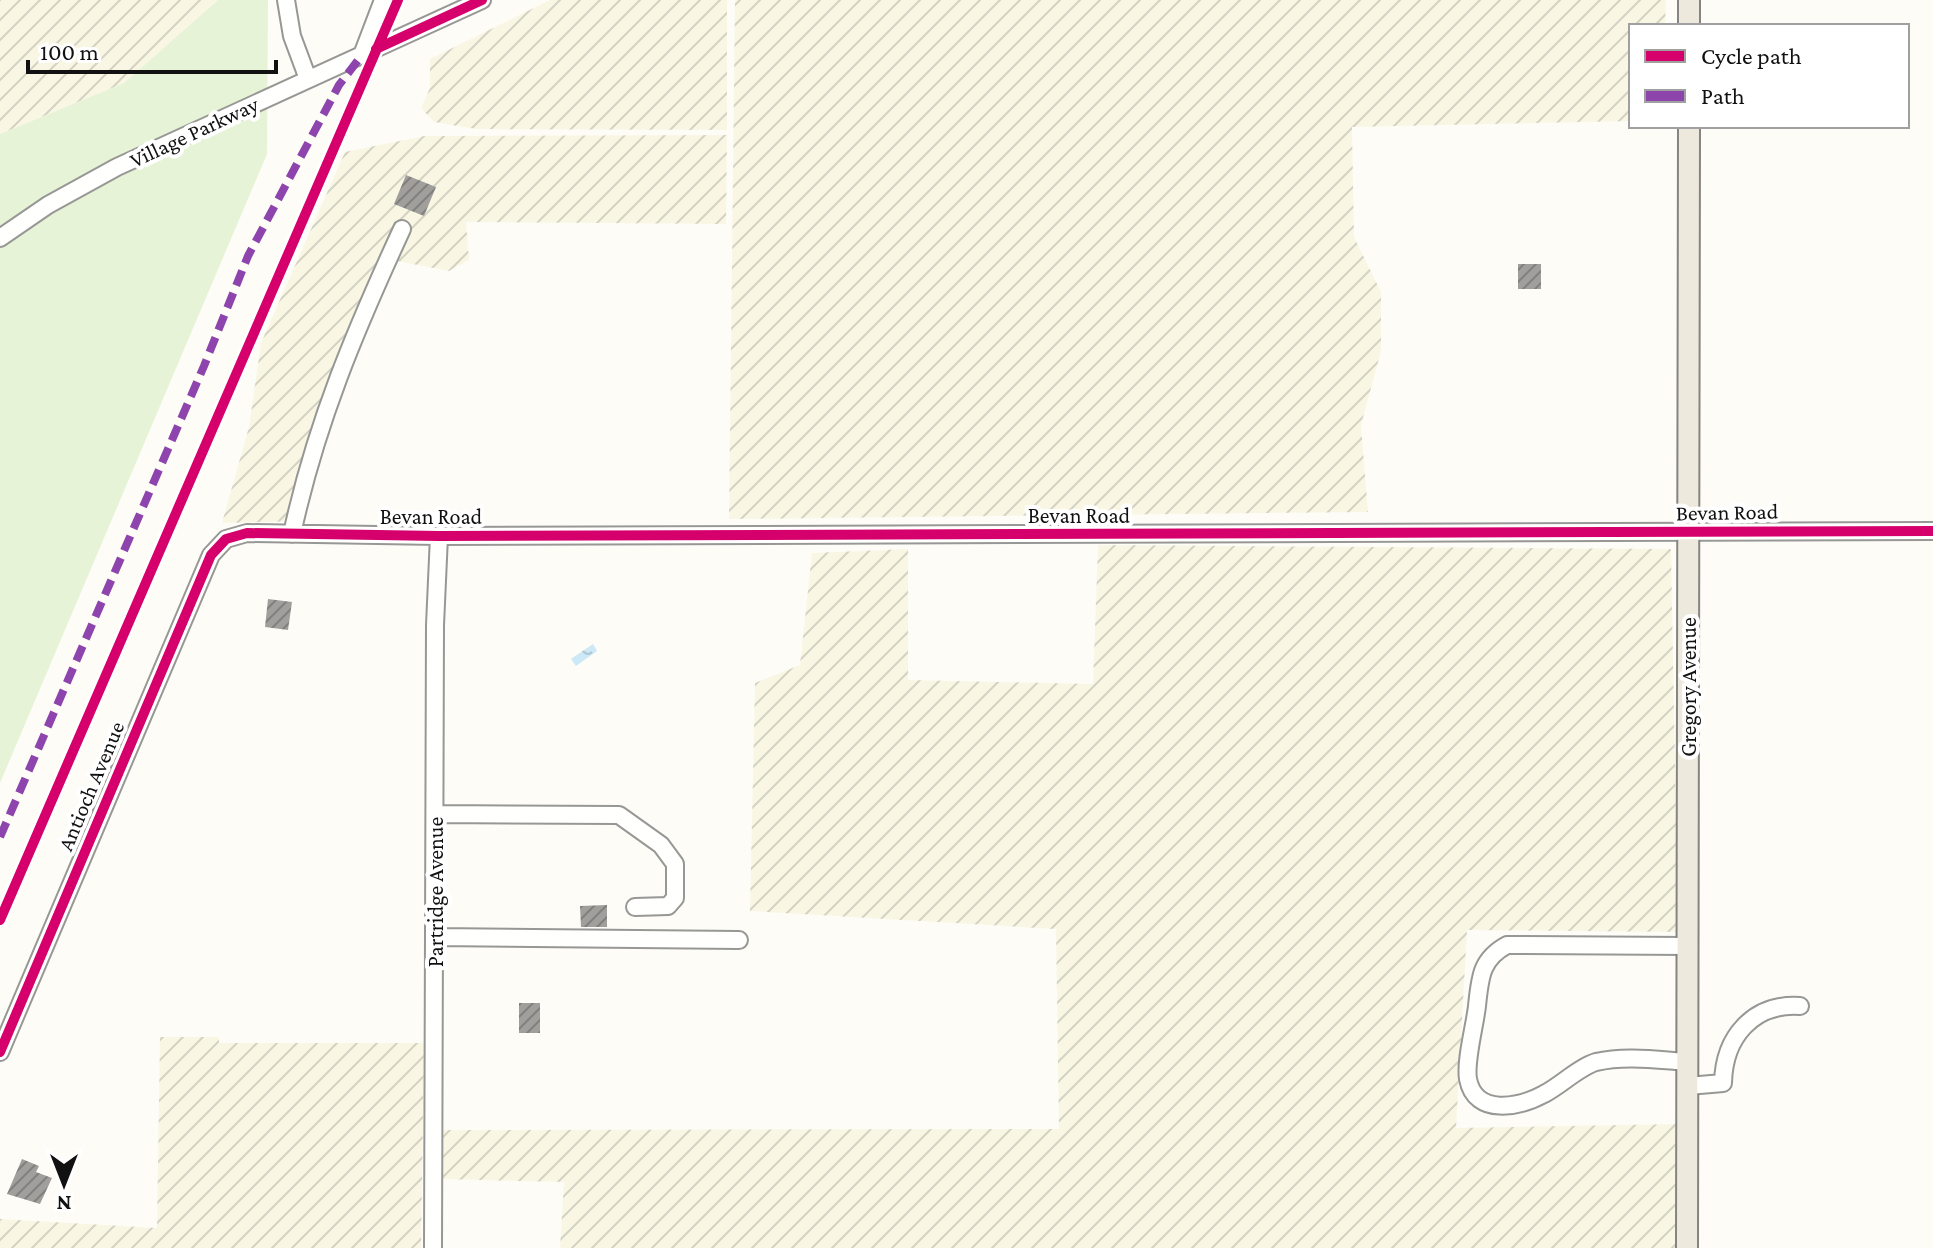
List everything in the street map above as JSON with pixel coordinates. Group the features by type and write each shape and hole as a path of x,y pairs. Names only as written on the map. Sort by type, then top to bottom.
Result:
{"main road":[{"path":"1689,0 1689,24"},
{"name":"Gregory Avenue","path":"1687,1248 1689,128"}],"street":[{"path":"286,0 292,36 308,79"},
{"path":"362,55 383,0"},
{"name":"Village Parkway","path":"0,238 48,205 117,167 482,0"},
{"path":"292,534 319,429 347,347 402,229"},
{"name":"Bevan Road","path":"226,539 247,533 439,536 1933,531"},
{"name":"Partridge Avenue","path":"433,1248 435,625 439,536"},
{"name":"Antioch Avenue","path":"0,1052 211,555 226,539"},
{"path":"435,814 619,815 661,845 675,864 675,898 668,906 635,907"},
{"path":"435,937 739,940"},
{"path":"1688,946 1507,945 1492,953 1484,962 1480,983 1468,1080 1476,1095 1492,1106 1514,1107 1542,1095 1593,1063 1624,1059 1688,1062"},
{"path":"1688,1086 1723,1083 1732,1042 1748,1021 1778,1005 1800,1006"}],"shaded area":[{"path":"0,0 218,0 124,83 0,134"},
{"path":"550,0 727,0 727,130 476,129 434,122 421,108 430,88 430,59"},
{"path":"735,0 1666,0 1665,24 1629,24 1629,121 1352,127 1354,237 1381,292 1381,351 1361,425 1368,512 729,519"},
{"path":"727,135 726,224 466,222 469,260 449,271 392,260 340,382 301,521 222,523 249,427 261,343 345,152 424,136"},
{"path":"1098,545 1671,549 1678,932 1467,930 1456,1128 1678,1124 1677,1248 560,1248 564,1182 440,1179 439,1130 1059,1129 1056,929 750,911 755,683 800,665 812,553 908,549 908,680 1093,684"},
{"path":"160,1037 219,1037 219,1043 424,1043 421,1248 0,1248 0,1219 157,1228"}],"green space":[{"path":"218,0 268,0 267,154 0,783 0,134 124,83"}],"water":[{"path":"593,644 597,651 576,666 571,659"}],"building":[{"path":"406,175 436,187 424,216 394,204"},
{"path":"1518,264 1541,264 1541,289 1518,289"},
{"path":"268,599 292,602 288,630 265,627"},
{"path":"607,905 607,927 581,927 580,906"},
{"path":"519,1003 540,1003 540,1033 519,1033"},
{"path":"22,1159 39,1166 36,1172 52,1178 40,1204 7,1194"}],"marked path":[{"path":"0,837 204,366 248,256 339,85 362,55"}],"cycle path":[{"path":"0,920 398,0"},
{"path":"376,49 482,0"},
{"path":"0,1052 211,555 226,539 247,533 439,536 1933,531"}]}
